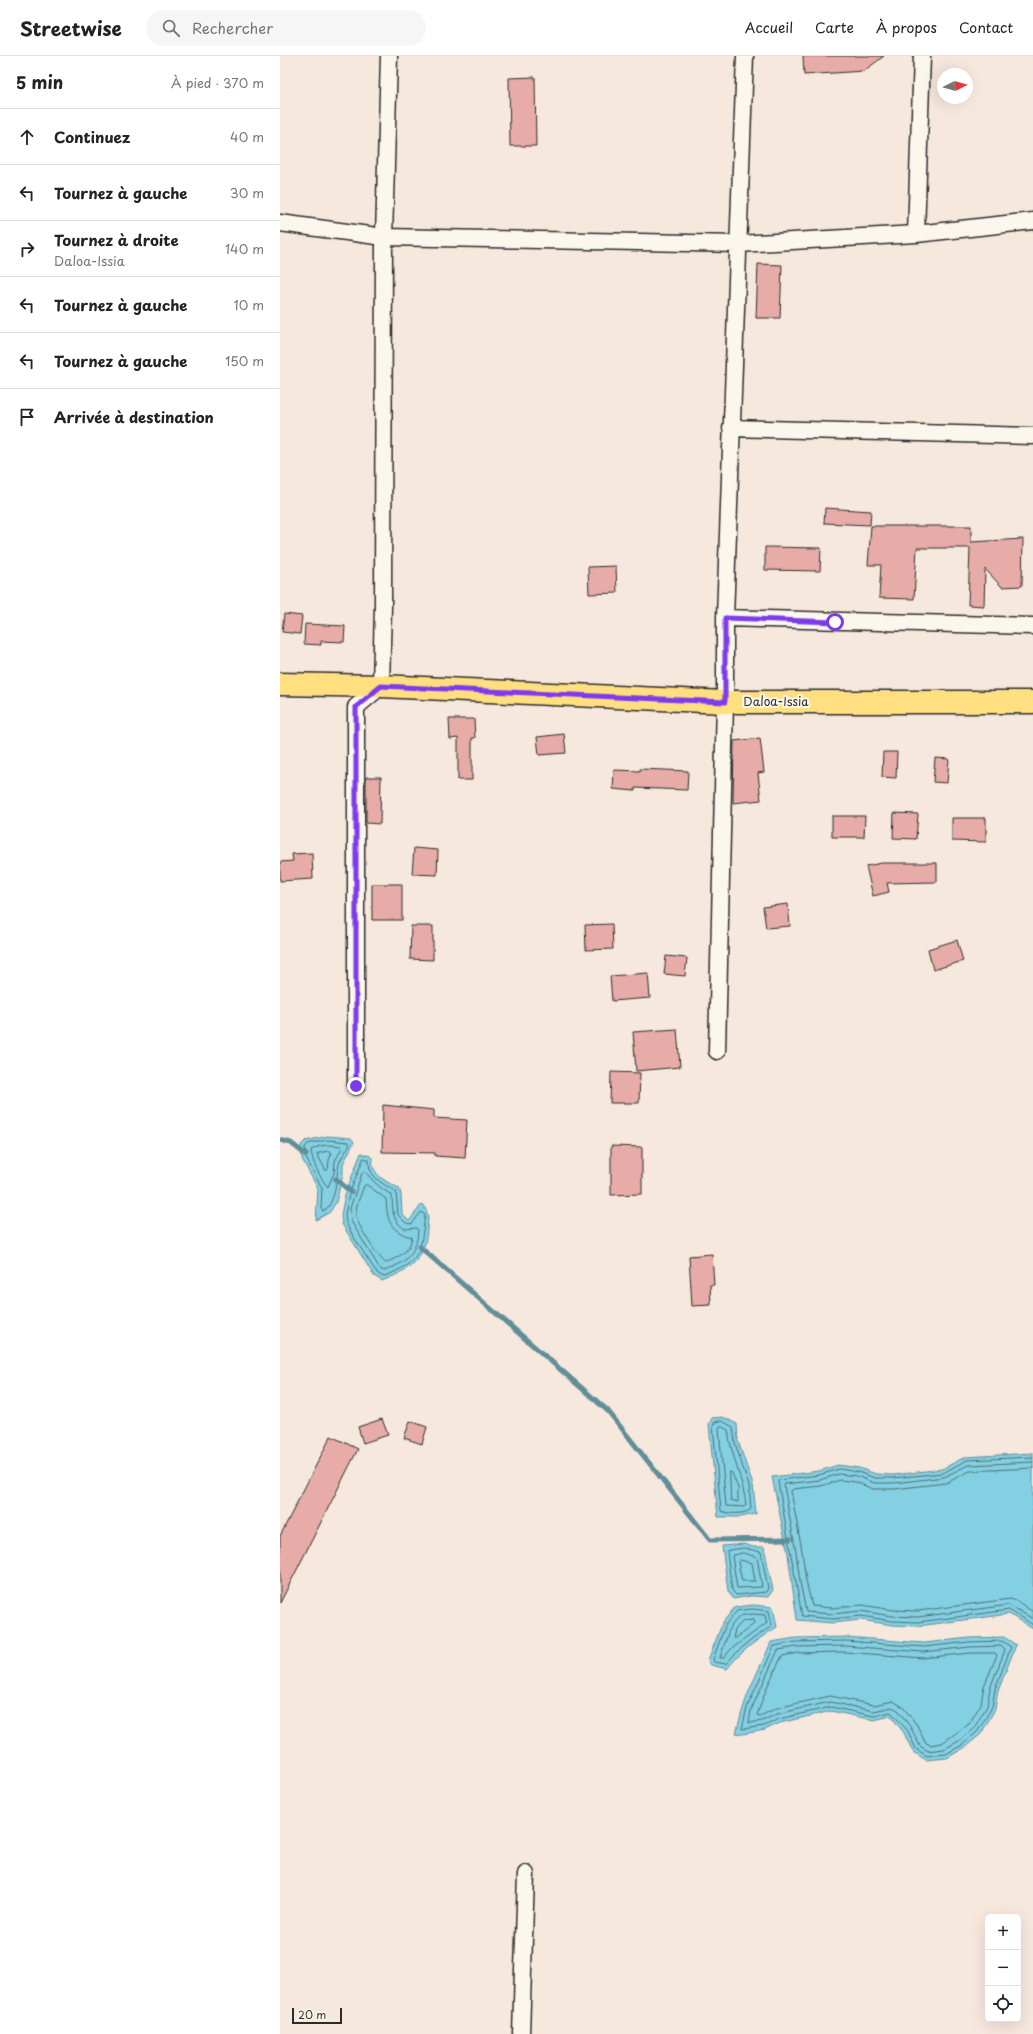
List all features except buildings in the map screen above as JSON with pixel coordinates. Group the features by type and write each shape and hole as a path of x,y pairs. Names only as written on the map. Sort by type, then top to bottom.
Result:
{"main road":[{"name":"Daloa-Issia","path":"280,684 381,686 725,702 1033,702"}],"street":[{"path":"356,1086 356,707 381,686 383,606 384,237 389,56"},
{"path":"717,1051 725,702 725,618 745,56"},
{"path":"916,234 922,56"},
{"path":"280,223 384,237 738,244 916,234 1033,221"},
{"path":"731,428 1033,436"},
{"path":"725,618 1033,626"},
{"path":"521,2034 526,1874"}],"water":[{"path":"328,1136 351,1138 354,1142 343,1164 343,1174 336,1202 330,1212 316,1220 318,1189 302,1159 301,1145 305,1141"},
{"path":"361,1153 370,1156 373,1159 374,1169 381,1177 399,1188 401,1194 402,1214 409,1221 422,1204 428,1216 426,1241 419,1257 408,1268 382,1281 374,1276 342,1224 341,1215 345,1194"},
{"path":"723,1417 737,1424 738,1441 753,1485 756,1514 741,1517 718,1517 709,1424 712,1418"},
{"path":"1033,1453 1033,1629 1009,1614 918,1626 892,1625 861,1620 832,1623 797,1620 788,1554 772,1477 819,1471 838,1465 859,1468 876,1474 893,1475 942,1469 965,1457"},
{"path":"744,1544 753,1547 764,1547 773,1590 768,1597 751,1596 733,1599 728,1591 722,1546"},
{"path":"753,1605 773,1607 777,1627 750,1646 727,1669 711,1665 708,1660 723,1622 735,1607"},
{"path":"846,1637 924,1643 969,1638 1004,1637 1016,1645 998,1691 995,1709 981,1734 964,1748 947,1758 926,1760 913,1752 904,1733 891,1716 874,1720 831,1711 780,1723 765,1730 743,1734 736,1733 743,1707 771,1642 796,1638"}],"waterway":[{"path":"280,1140 291,1143 306,1155"},
{"path":"336,1179 351,1192"},
{"path":"420,1247 608,1411 710,1540 790,1539"}],"route":[{"path":"356,1086 356,707 381,686 725,702 725,618 835,622"}]}
